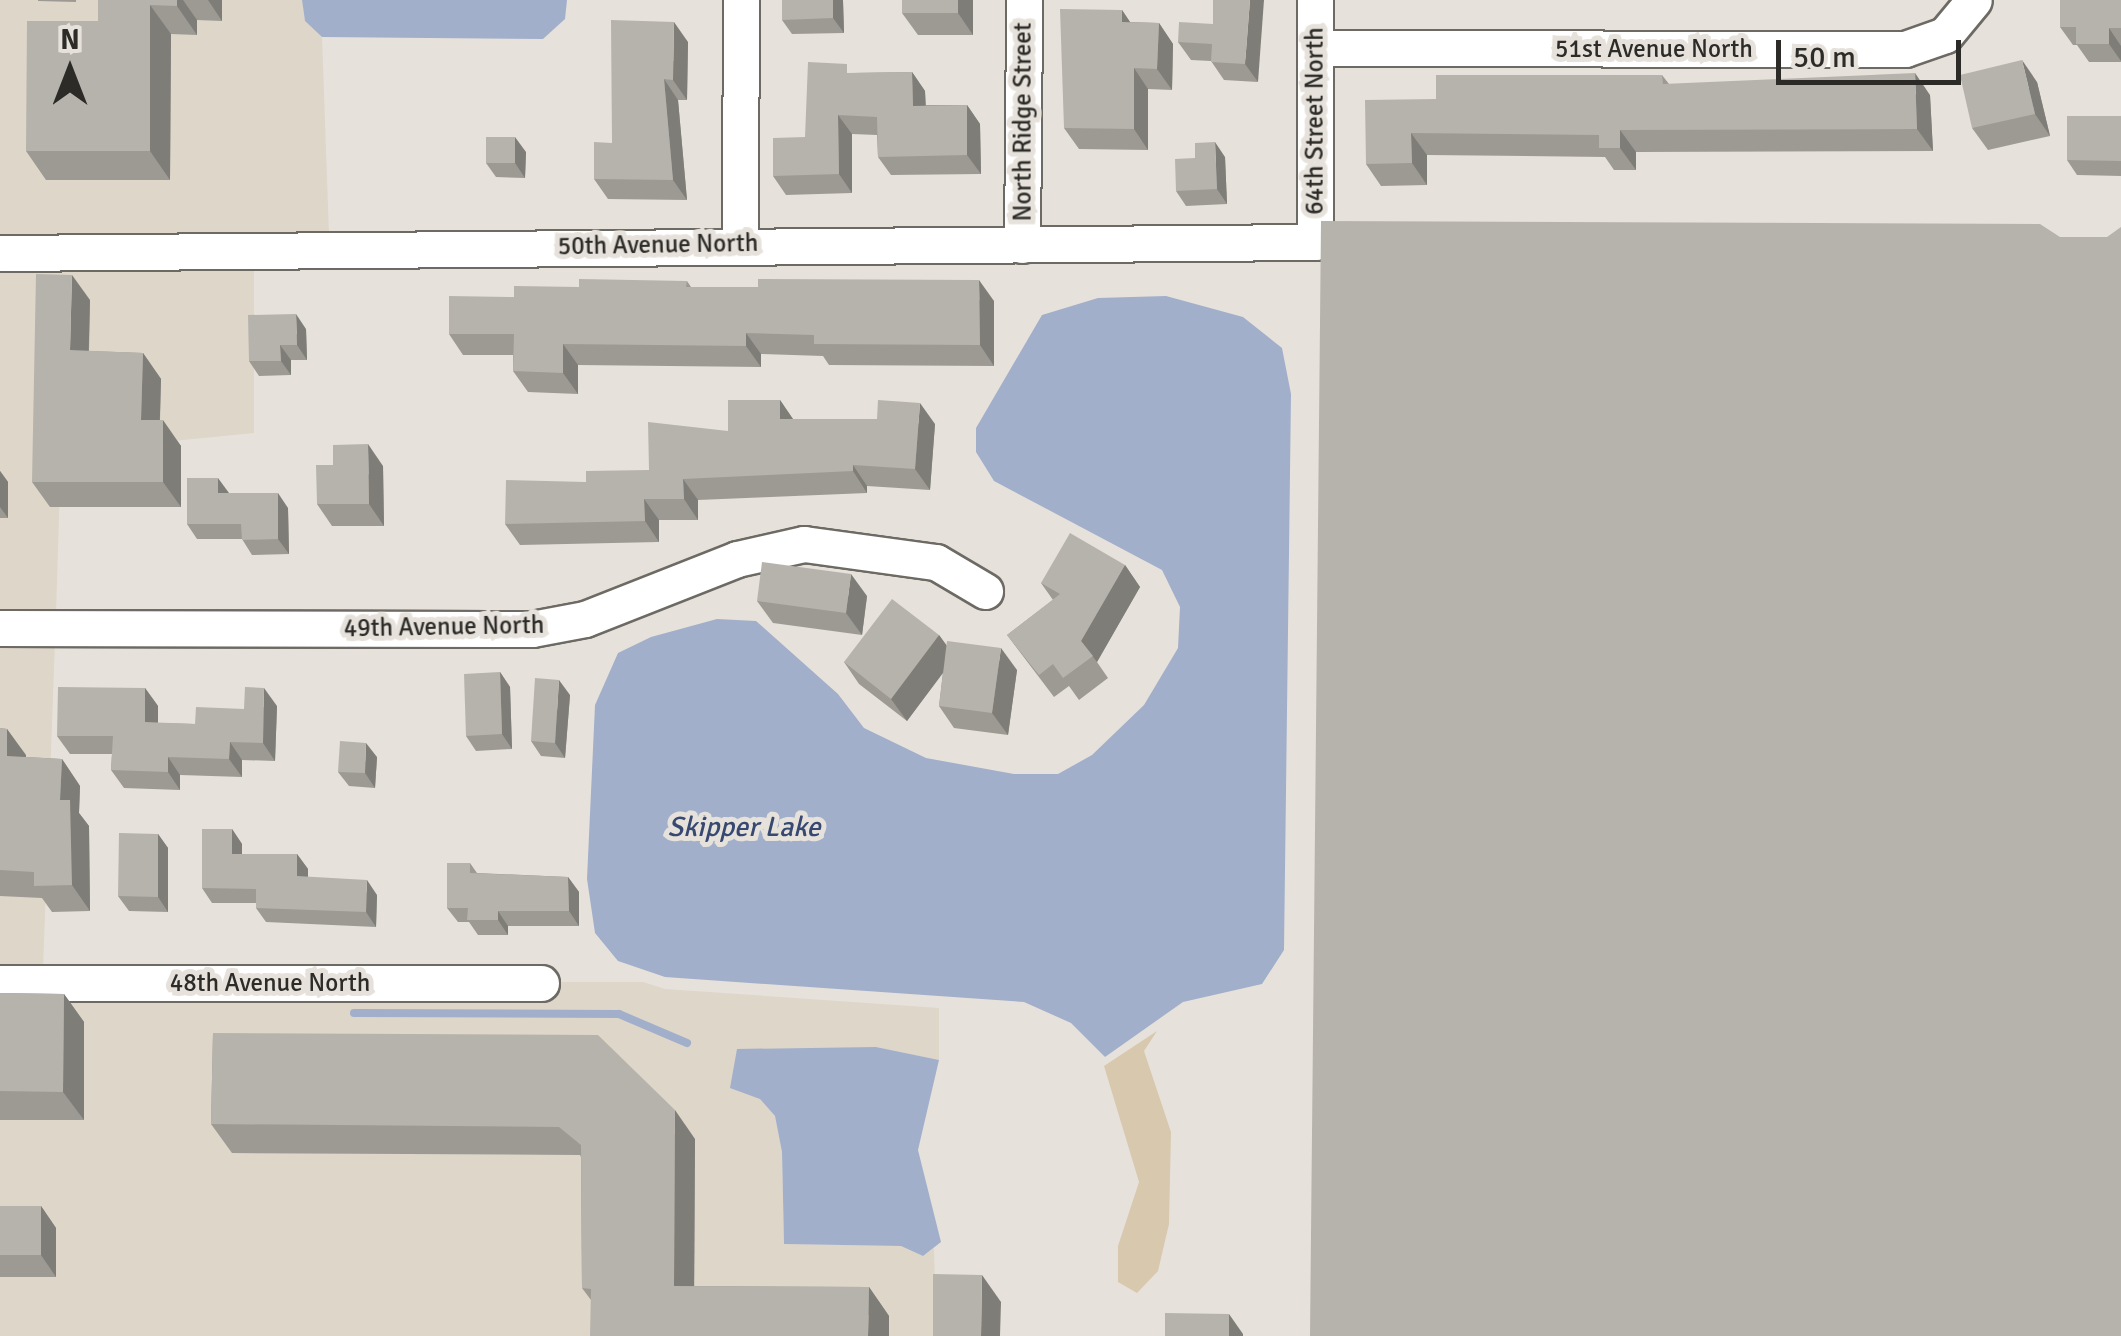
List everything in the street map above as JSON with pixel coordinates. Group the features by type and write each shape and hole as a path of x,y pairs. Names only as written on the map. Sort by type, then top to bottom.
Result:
{"street":[{"path":"740,244 741,0"},
{"name":"North Ridge Street","path":"1022,245 1024,0"},
{"name":"64th Street North","path":"1315,242 1316,0"},
{"name":"51st Avenue North","path":"1315,48 1905,49 1945,35 1974,0"},
{"name":"50th Avenue North","path":"0,253 1315,242"},
{"name":"49th Avenue North","path":"0,628 532,629 585,620 738,559 804,544 936,562 985,591"},
{"name":"48th Avenue North","path":"0,982 541,983"}],"shaded area":[{"path":"0,0 302,0 305,21 322,37 329,235 0,239"},
{"path":"254,264 254,433 61,452 56,614 0,614 0,268"},
{"path":"0,642 55,642 43,969 0,969"},
{"path":"553,982 643,982 665,989 939,1008 939,1060 876,1047 760,1099 775,1116 782,1152 784,1244 901,1246 923,1256 934,1248 936,1336 0,1336 0,997 553,997"},
{"path":"1157,1031 1144,1051 1171,1132 1169,1224 1158,1271 1137,1293 1118,1282 1118,1246 1139,1182 1104,1066"}],"water":[{"path":"302,0 567,0 565,19 543,39 322,37 305,21"},
{"name":"Skipper Lake","path":"1166,296 1243,317 1282,348 1291,394 1284,950 1262,984 1183,1002 1105,1057 1071,1023 1024,1002 665,977 618,961 595,933 587,879 595,705 618,653 651,637 717,619 756,621 838,694 864,728 926,758 1014,774 1058,774 1092,755 1144,705 1178,648 1180,607 1162,570 994,481 976,452 976,428 1042,315 1098,298"},
{"path":"876,1047 939,1060 918,1150 941,1242 923,1256 901,1246 784,1244 782,1152 775,1116 760,1099 730,1088 737,1049"}],"building":[{"path":"98,0 177,0 177,6 150,5 150,151 26,151 27,21 98,21"},
{"path":"782,0 833,0 833,18 782,20"},
{"path":"902,0 958,0 958,13 902,13"},
{"path":"1213,0 1250,0 1245,64 1211,62 1212,44 1178,42 1179,22 1213,24"},
{"path":"2060,0 2121,0 2121,28 2109,28 2109,44 2076,44 2076,27 2060,27"},
{"path":"1060,9 1122,10 1122,22 1159,23 1157,69 1134,68 1134,129 1064,128"},
{"path":"611,20 674,22 673,80 664,79 673,180 594,179 594,142 612,143"},
{"path":"2022,60 2035,114 1972,128 1960,75"},
{"path":"808,62 847,64 847,73 912,72 913,106 967,105 967,155 878,157 877,117 838,115 839,174 773,176 773,138 805,137"},
{"path":"1915,73 1917,129 1620,130 1620,148 1599,148 1599,135 1411,133 1412,163 1366,164 1365,100 1436,99 1436,75 1662,75 1663,84"},
{"path":"2067,116 2121,116 2121,161 2067,160"},
{"path":"486,137 515,137 515,163 486,163"},
{"path":"1215,142 1217,189 1176,191 1175,159 1195,158 1195,143"},
{"path":"1321,221 2040,224 2060,237 2107,237 2121,227 2121,1336 1310,1336"},
{"path":"36,274 72,275 70,350 143,353 141,420 163,420 163,482 32,482"},
{"path":"579,279 687,281 686,287 758,287 758,279 979,280 980,345 814,344 814,335 746,333 746,346 563,344 563,373 513,371 514,334 449,334 449,296 514,297 514,286 579,287"},
{"path":"296,314 297,345 280,345 281,361 249,361 248,315"},
{"path":"728,400 780,400 780,419 877,419 878,400 920,403 915,469 853,465 853,471 683,479 684,499 644,499 645,521 505,524 506,480 586,482 586,471 649,470 648,422 728,431"},
{"path":"368,444 369,504 317,504 316,465 333,465 333,445"},
{"path":"187,478 218,478 218,493 278,493 278,539 242,540 241,524 187,524"},
{"path":"1070,533 1125,565 1081,641 1093,656 1063,678 1053,664 1039,675 1007,635 1060,594 1041,583"},
{"path":"762,562 851,574 846,613 757,601"},
{"path":"892,599 939,635 891,699 844,662"},
{"path":"947,641 1001,648 992,713 939,706"},
{"path":"500,672 502,734 466,736 464,674"},
{"path":"535,678 559,680 555,743 531,741"},
{"path":"58,687 145,688 145,722 195,724 196,707 244,709 245,687 264,688 263,743 230,742 229,759 168,757 168,772 111,770 113,736 57,736"},
{"path":"0,728 7,729 7,756 62,759 60,800 70,800 72,885 34,886 34,872 0,870"},
{"path":"340,741 366,743 365,773 338,772"},
{"path":"202,829 232,829 232,854 297,854 297,876 367,880 366,912 256,908 256,889 202,888"},
{"path":"119,833 158,834 158,897 118,896"},
{"path":"447,863 470,863 470,873 568,877 569,911 498,911 498,920 467,920 468,908 447,908"},
{"path":"0,993 64,994 63,1092 0,1091"},
{"path":"213,1033 598,1035 675,1110 674,1286 869,1287 868,1336 590,1336 591,1289 582,1288 581,1145 559,1127 211,1124"},
{"path":"0,1206 41,1206 41,1255 0,1255"},
{"path":"933,1274 982,1275 981,1336 933,1336"},
{"path":"1165,1313 1229,1314 1229,1336 1165,1336"}],"waterway":[{"path":"354,1013 619,1014 687,1043"}]}
